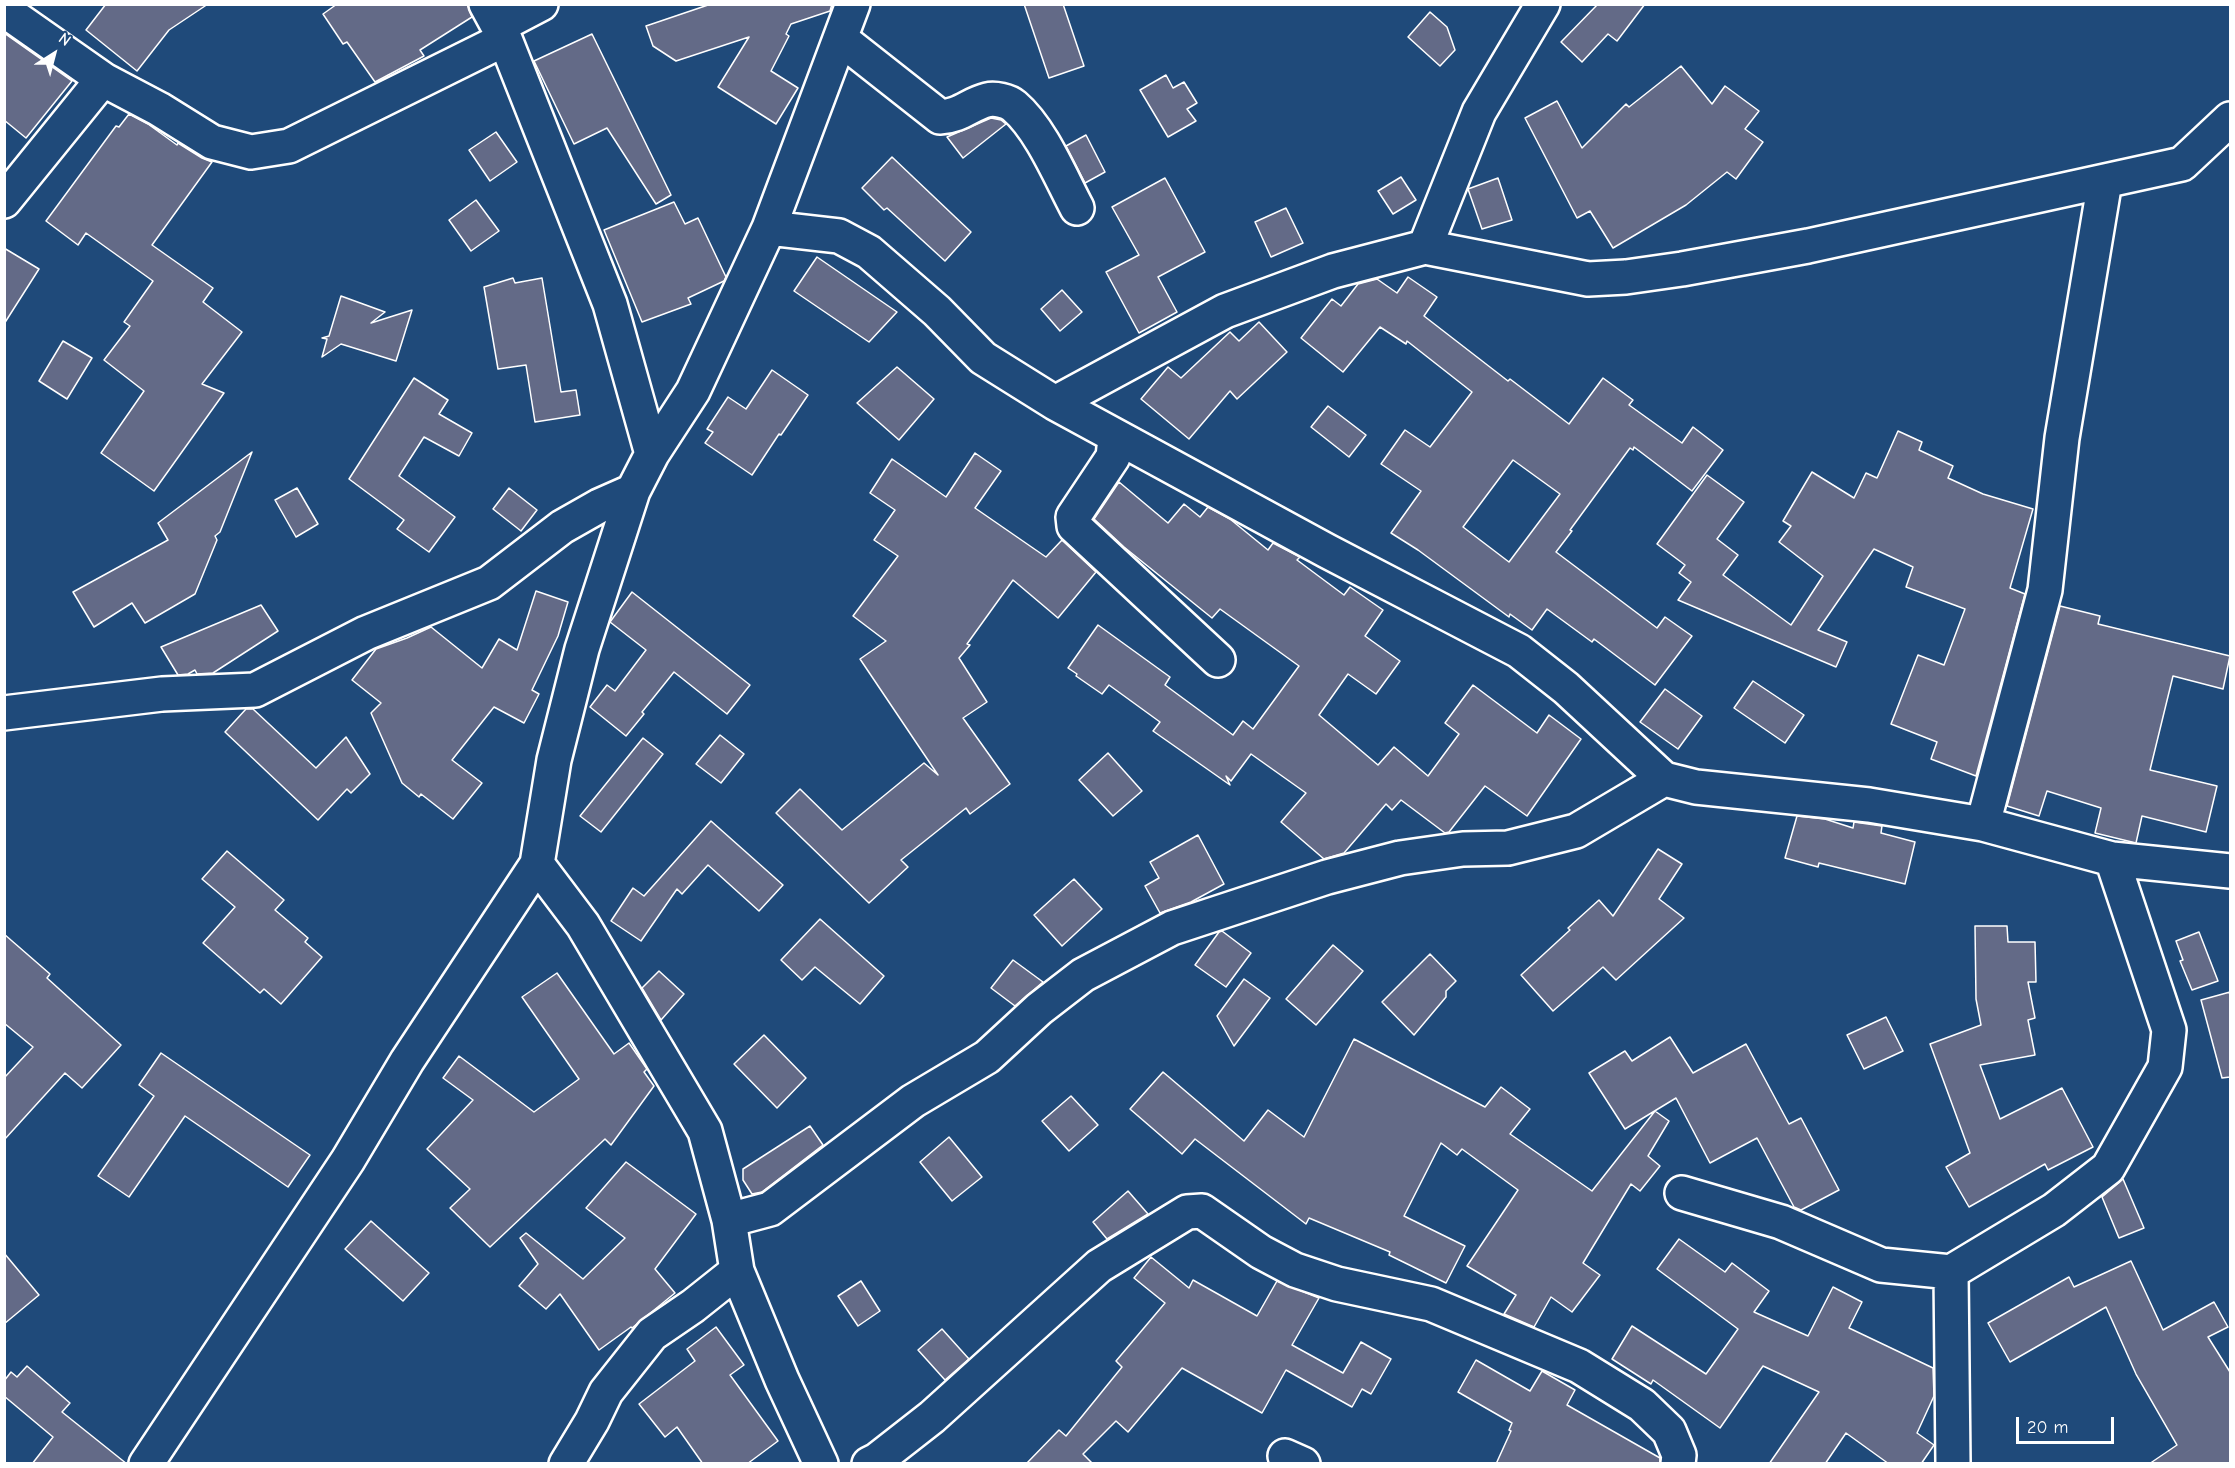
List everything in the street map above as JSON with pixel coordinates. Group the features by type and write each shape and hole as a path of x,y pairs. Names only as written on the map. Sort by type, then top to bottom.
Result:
{"street":[{"path":"4,10 105,80 159,109 212,142 251,152 289,146 497,23 541,4"},
{"path":"146,1464 348,1160 407,1061 537,864 554,760 579,660 633,491 652,454 693,391 769,228 853,4"},
{"path":"1425,247 1479,112 1543,4"},
{"path":"497,23 610,304 652,454"},
{"path":"841,39 940,117 952,116 987,100 1000,100 1013,104 1036,132 1077,208"},
{"path":"4,201 94,90 105,80"},
{"path":"1055,403 1225,311 1333,271 1425,247 1588,279 1626,278 1808,246 2182,164 2230,119"},
{"path":"1983,824 2045,590 2062,438 2105,181"},
{"path":"769,228 839,236 868,252 937,311 983,358 1055,403 1115,438 1519,651 1566,688 1664,779 1696,787 1869,805 1983,824 2112,860 2230,871"},
{"path":"1115,438 1113,457 1073,517 1074,526 1218,660"},
{"path":"4,713 162,694 255,690 366,633 489,583 562,527 599,506 633,491"},
{"path":"729,1220 770,1209 913,1101 987,1057 1039,1010 1083,975 1172,928 1327,877 1400,858 1463,849 1508,848 1576,831 1664,779"},
{"path":"1682,1193 1781,1222 1881,1265 1951,1272 2054,1210 2108,1168 2165,1067 2169,1030 2112,860"},
{"path":"537,864 582,925 705,1131 729,1220 737,1271 782,1380 821,1464"},
{"path":"869,1464 932,1417 1099,1266 1187,1212 1202,1211 1261,1252 1295,1270 1337,1284 1431,1304 1579,1366 1642,1405 1669,1431 1679,1455 1678,1464"},
{"path":"566,1464 592,1421 606,1392 652,1334 693,1306 737,1271"},
{"path":"1951,1272 1953,1464"}],"building":[{"path":"106,4 208,4 169,30 137,71 86,30"},
{"path":"337,4 467,4 472,17 420,50 424,56 375,82 347,42 343,44 323,14"},
{"path":"711,4 832,4 830,11 791,24 786,34 789,36 771,71 798,88 776,124 718,87 749,37 676,61 653,46 646,26"},
{"path":"1024,4 1063,4 1084,66 1049,78"},
{"path":"1598,4 1645,4 1617,41 1608,34 1582,62 1561,42"},
{"path":"1430,12 1447,27 1455,50 1440,66 1408,37"},
{"path":"4,33 72,81 26,138 4,120"},
{"path":"592,34 671,195 656,204 607,128 574,144 534,61"},
{"path":"1681,66 1712,104 1725,86 1759,111 1745,129 1763,142 1736,179 1727,172 1686,205 1613,248 1590,211 1577,218 1525,118 1557,101 1582,148 1626,104 1629,107"},
{"path":"1166,75 1173,88 1184,82 1197,103 1187,109 1196,121 1168,137 1140,90"},
{"path":"129,114 148,124 177,145 178,143 212,162 152,245 213,288 203,302 242,332 202,384 224,393 154,491 101,453 144,391 104,360 130,326 124,322 153,281 86,233 78,245 46,221 116,126 119,127"},
{"path":"991,118 1001,120 1006,124 963,158 947,137"},
{"path":"496,132 517,162 490,181 469,150"},
{"path":"1086,135 1105,172 1085,183 1066,146"},
{"path":"892,157 971,232 945,261 887,208 884,210 862,188"},
{"path":"1401,177 1416,200 1393,214 1378,191"},
{"path":"1165,178 1205,252 1158,277 1177,312 1139,333 1106,272 1139,255 1112,207"},
{"path":"1498,178 1512,220 1482,229 1468,189"},
{"path":"476,200 499,231 471,251 449,220"},
{"path":"674,202 685,224 698,218 726,277 724,281 688,298 691,304 642,322 604,230"},
{"path":"1286,208 1303,243 1271,257 1255,222"},
{"path":"4,248 39,269 4,324"},
{"path":"817,257 897,312 869,342 794,291"},
{"path":"1408,277 1437,297 1424,316 1508,381 1510,379 1569,424 1603,378 1633,400 1629,405 1682,443 1693,427 1723,450 1692,491 1634,447 1633,450 1630,448 1556,552 1657,628 1665,617 1692,636 1655,685 1594,639 1592,642 1547,609 1532,630 1510,614 1509,617 1418,550 1391,533 1421,491 1381,464 1405,430 1430,447 1472,392 1407,341 1406,344 1380,327 1343,372 1301,338 1332,299 1341,306 1358,284 1377,279 1397,293","holes":["1513,460 1560,494 1509,562 1463,527"]},
{"path":"513,278 515,283 542,278 561,392 576,390 580,415 535,422 526,365 498,369 484,287"},
{"path":"1062,290 1082,312 1060,331 1041,309"},
{"path":"341,296 385,312 371,323 412,310 396,361 341,344 322,357 327,339 322,338 329,336"},
{"path":"1259,322 1287,352 1237,399 1230,391 1189,439 1141,399 1168,367 1181,378 1230,332 1239,341"},
{"path":"63,341 92,358 67,399 39,381"},
{"path":"897,367 934,399 899,440 857,403"},
{"path":"772,370 808,395 752,475 705,443 713,432 707,429 728,397 746,409"},
{"path":"414,378 448,400 439,414 472,433 459,456 424,437 399,476 455,517 429,552 397,529 404,520 349,479"},
{"path":"1328,406 1366,435 1349,457 1311,427"},
{"path":"1898,431 1922,442 1919,450 1953,466 1948,478 1983,494 2033,509 2010,588 2025,594 1976,776 1931,759 1937,742 1891,724 1918,655 1944,665 1965,609 1906,587 1913,567 1874,549 1818,630 1847,642 1836,667 1678,600 1691,582 1679,573 1685,565 1657,544 1707,475 1744,502 1717,539 1738,555 1723,575 1791,625 1823,576 1779,542 1791,526 1783,521 1812,472 1854,498 1866,473 1877,478"},
{"path":"252,452 220,532 215,536 217,540 195,594 145,623 132,603 94,627 73,592 168,540 158,523"},
{"path":"975,453 1001,471 975,508 1046,557 1062,540 1096,572 1058,618 1013,580 967,644 970,645 959,658 987,702 963,718 1010,784 970,814 966,808 901,860 908,867 869,903 776,813 800,789 842,830 924,763 938,775 860,659 886,641 853,616 898,556 874,540 895,510 870,493 892,459 946,497"},
{"path":"1119,482 1168,523 1184,504 1200,517 1208,507 1230,519 1268,550 1273,543 1300,557 1297,560 1344,595 1350,587 1383,610 1365,636 1400,661 1376,694 1348,674 1319,715 1378,765 1394,747 1428,776 1459,734 1445,723 1473,685 1537,733 1549,715 1581,739 1527,816 1485,786 1449,832 1445,833 1401,800 1392,810 1386,804 1344,853 1324,859 1281,822 1306,793 1251,754 1231,781 1226,776 1230,785 1153,731 1160,722 1109,685 1102,694 1068,668 1098,625 1170,677 1165,685 1233,735 1243,721 1253,729 1299,666 1220,609 1212,618 1124,547 1094,519"},
{"path":"297,488 318,524 296,537 275,500"},
{"path":"509,488 537,510 521,531 493,509"},
{"path":"536,591 568,602 558,636 532,690 539,694 524,723 494,707 452,760 482,783 453,819 421,794 419,797 402,783 371,713 381,703 352,680 376,649 431,627 482,668 499,639 517,650"},
{"path":"632,592 750,685 727,714 674,672 626,736 590,707 607,685 615,691 646,650 610,622"},
{"path":"261,605 278,631 213,673 197,674 195,670 188,674 178,675 161,647"},
{"path":"2060,606 2100,616 2098,624 2230,656 2223,689 2173,676 2150,770 2217,786 2206,832 2142,816 2136,843 2095,833 2101,808 2047,791 2039,816 2007,806"},
{"path":"1753,681 1804,715 1785,743 1734,708"},
{"path":"1665,689 1702,716 1678,749 1640,722"},
{"path":"246,709 253,709 316,768 346,737 370,774 351,793 347,789 318,820 225,732"},
{"path":"720,735 744,754 721,783 696,764"},
{"path":"643,738 663,754 601,832 580,816"},
{"path":"1108,753 1142,791 1113,816 1079,780"},
{"path":"1797,816 1825,819 1853,828 1854,822 1882,826 1881,833 1915,842 1905,884 1819,863 1818,867 1785,858"},
{"path":"711,821 783,885 759,911 708,865 682,894 677,889 641,941 611,921 633,888 644,896"},
{"path":"1198,835 1224,884 1191,902 1160,913 1145,886 1159,878 1150,862"},
{"path":"1658,849 1682,864 1659,899 1684,918 1616,980 1603,967 1553,1011 1521,975 1599,900 1613,916"},
{"path":"227,851 284,900 275,910 308,938 305,942 322,957 281,1004 264,989 260,993 203,943 235,907 202,879"},
{"path":"1074,879 1102,909 1062,946 1034,915"},
{"path":"820,919 884,976 860,1004 815,967 802,980 781,960"},
{"path":"1975,926 2007,926 2008,942 2035,942 2036,982 2028,982 2035,1018 2028,1020 2035,1055 1980,1065 2000,1119 2062,1088 2093,1147 2048,1170 2045,1164 1969,1207 1946,1167 1970,1153 1930,1044 1981,1025 1976,999"},
{"path":"1222,931 1251,953 1226,987 1195,965"},
{"path":"2199,932 2218,981 2192,990 2180,961 2183,960 2176,941"},
{"path":"4,934 50,974 47,978 121,1045 82,1088 65,1073 4,1140 4,1078 33,1047 4,1023"},
{"path":"1333,945 1363,971 1316,1025 1286,999"},
{"path":"1430,954 1456,981 1446,991 1446,997 1414,1035 1382,1002"},
{"path":"1013,960 1043,982 1015,1006 991,988"},
{"path":"659,971 684,994 661,1020 642,988"},
{"path":"557,973 614,1054 629,1043 647,1069 644,1072 654,1086 611,1145 605,1139 490,1247 450,1208 470,1189 427,1149 473,1100 443,1078 459,1056 534,1112 579,1079 522,997"},
{"path":"1244,979 1270,998 1234,1046 1217,1016"},
{"path":"2230,992 2230,1077 2222,1078 2201,1000"},
{"path":"1886,1017 1903,1051 1864,1069 1847,1035"},
{"path":"764,1035 806,1078 777,1108 734,1064"},
{"path":"1670,1037 1693,1073 1746,1044 1789,1124 1801,1118 1839,1190 1801,1210 1794,1207 1757,1138 1710,1163 1676,1098 1625,1129 1589,1073 1625,1051 1632,1061"},
{"path":"1354,1039 1485,1107 1501,1087 1530,1109 1510,1134 1592,1191 1655,1111 1669,1121 1648,1156 1660,1166 1640,1191 1631,1184 1583,1263 1600,1275 1572,1312 1551,1297 1534,1327 1504,1314 1516,1295 1467,1266 1518,1190 1462,1149 1457,1155 1441,1143 1404,1216 1465,1246 1446,1283 1389,1255 1390,1252 1309,1218 1306,1224 1195,1139 1182,1154 1130,1109 1163,1072 1244,1141 1268,1110 1304,1137"},
{"path":"161,1053 310,1155 288,1187 185,1116 129,1197 98,1176 154,1096 139,1085"},
{"path":"1071,1096 1098,1125 1069,1151 1042,1121"},
{"path":"810,1126 823,1145 762,1192 752,1194 743,1180 743,1169"},
{"path":"949,1137 982,1177 952,1201 920,1162"},
{"path":"626,1162 696,1214 655,1269 675,1293 632,1328 599,1350 560,1294 546,1309 519,1286 538,1264 520,1238 526,1233 583,1279 625,1238 586,1208"},
{"path":"2123,1179 2144,1228 2119,1238 2102,1197"},
{"path":"1128,1191 1148,1214 1107,1239 1093,1222"},
{"path":"371,1221 429,1273 403,1301 345,1249"},
{"path":"1679,1239 1725,1272 1732,1263 1769,1291 1754,1312 1808,1336 1833,1287 1862,1302 1849,1328 1933,1368 1934,1396 1917,1433 1934,1445 1921,1464 1889,1464 1846,1433 1825,1464 1769,1464 1819,1392 1763,1366 1720,1428 1653,1380 1651,1384 1612,1359 1632,1326 1706,1374 1738,1329 1657,1269"},
{"path":"4,1253 39,1295 4,1324"},
{"path":"1151,1257 1189,1288 1193,1280 1257,1316 1277,1281 1319,1298 1292,1345 1343,1373 1361,1342 1391,1359 1371,1394 1362,1389 1352,1407 1286,1370 1262,1413 1182,1368 1128,1432 1116,1421 1083,1454 1093,1464 1026,1464 1059,1430 1066,1436 1122,1367 1116,1361 1165,1303 1134,1278"},
{"path":"2131,1261 2163,1330 2214,1302 2228,1327 2208,1337 2230,1372 2230,1464 2149,1464 2177,1445 2136,1374 2106,1307 2010,1362 1988,1323 2069,1277 2074,1287"},
{"path":"861,1281 880,1311 858,1326 838,1296"},
{"path":"716,1327 744,1365 730,1375 778,1441 747,1464 703,1464 677,1427 665,1437 639,1404 695,1361 687,1349"},
{"path":"942,1329 969,1359 945,1380 918,1350"},
{"path":"1476,1360 1530,1391 1542,1371 1575,1390 1567,1405 1660,1458 1660,1464 1496,1464 1511,1431 1509,1430 1512,1423 1458,1392"},
{"path":"27,1366 70,1403 62,1412 127,1464 32,1464 53,1437 4,1396 4,1381 11,1372 17,1377"}]}
